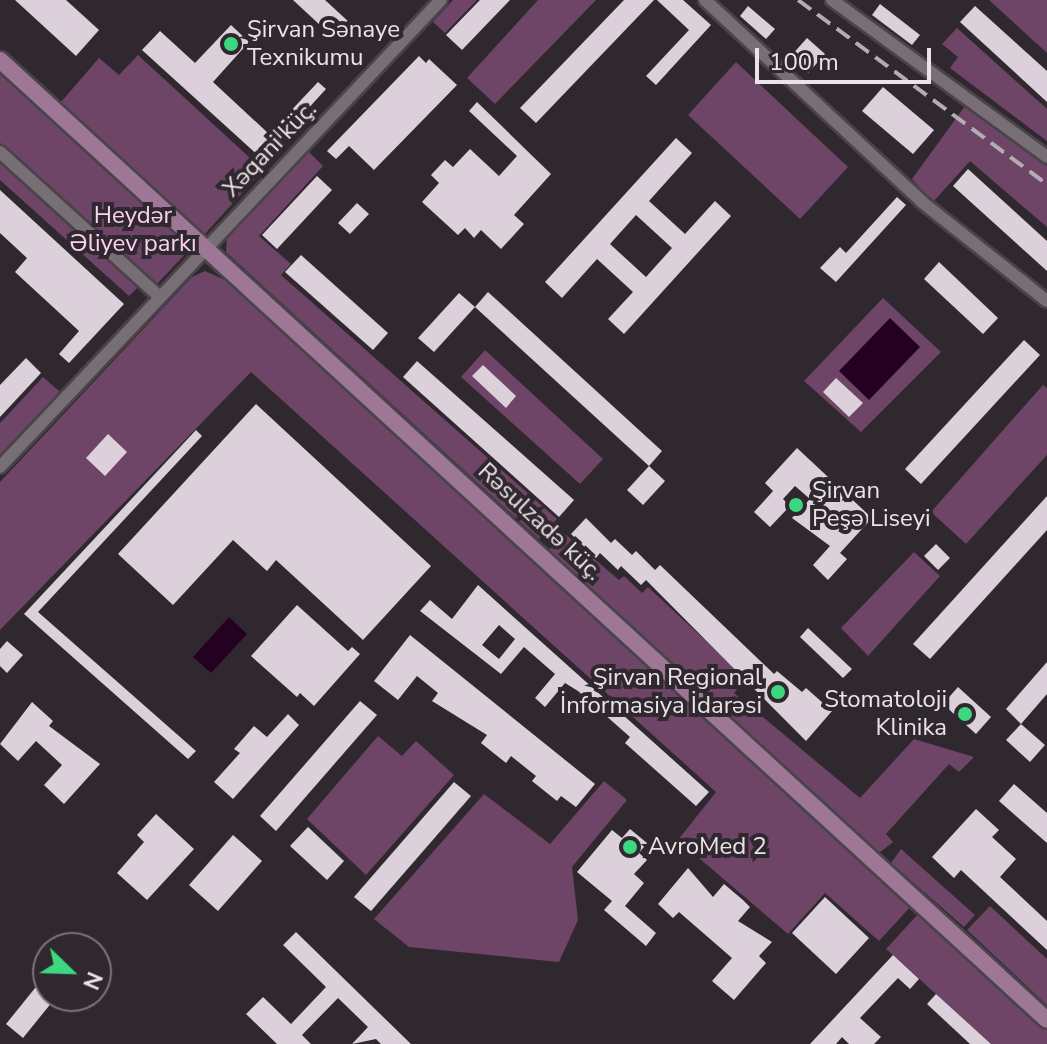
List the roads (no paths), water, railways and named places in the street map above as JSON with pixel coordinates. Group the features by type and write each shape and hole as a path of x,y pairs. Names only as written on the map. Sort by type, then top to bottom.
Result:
{"main road":[{"name":"Rəsulzadə küç.","path":"0,60 1047,1020"}],"street":[{"name":"Xəqani küç.","path":"0,467 441,0"},
{"path":"705,0 922,202 1047,301"},
{"path":"832,0 1047,157"},
{"path":"0,152 160,297"}],"railway":[{"path":"798,0 1047,184"}],"place":[{"name":"Şirvan Sənaye Texnikumu","path":"231,44"},
{"name":"Şirvan Peşə Liseyi","path":"796,505"},
{"name":"Şirvan Regional İnformasiya İdarəsi","path":"778,692"},
{"name":"Stomatoloji Klinika","path":"965,714"},
{"name":"AvroMed 2","path":"630,847"}],"park label":[{"name":"Heydər Əliyev parkı","path":"133,230"}]}
